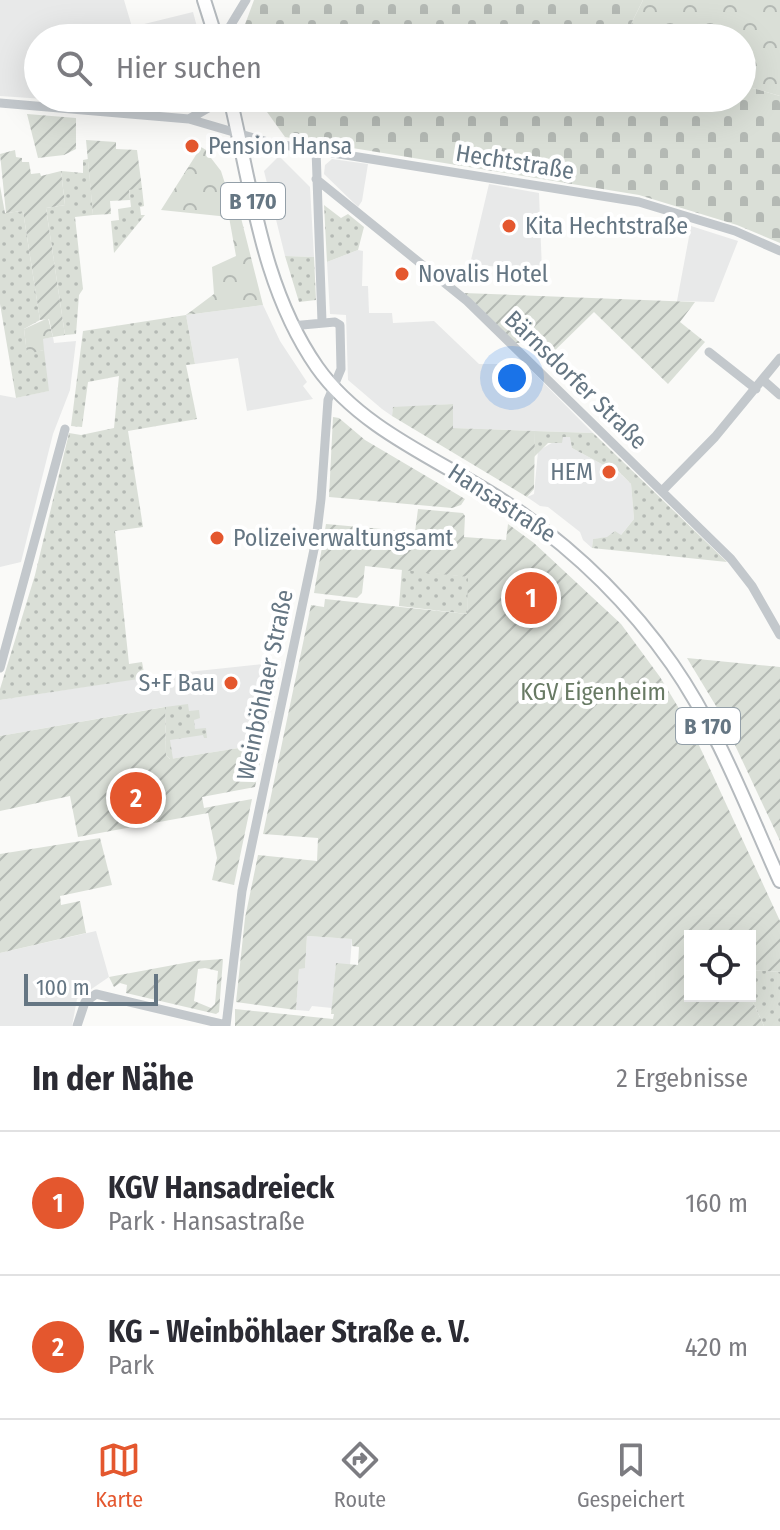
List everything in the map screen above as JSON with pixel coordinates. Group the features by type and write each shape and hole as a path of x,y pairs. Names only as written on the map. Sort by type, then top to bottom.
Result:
{"main road":[{"path":"204,0 212,24"},
{"name":"B 170","path":"233,112 238,135"},
{"name":"Hansastraße","path":"238,135 269,267 291,326 318,369 333,387 375,424 516,509 564,544 631,611 673,666 712,734 780,881"}],"street":[{"path":"231,24 246,0"},
{"name":"Hechtstraße","path":"0,103 24,105"},
{"name":"Hechtstraße","path":"130,112 189,119 271,143 639,202 735,231 780,251"},
{"path":"189,119 201,112"},
{"path":"291,326 322,322 316,149"},
{"name":"Bärnsdorfer Straße","path":"316,179 467,301 662,491 742,573 780,635"},
{"name":"Weinböhlaer Straße","path":"226,1025 242,891 316,540 328,400 341,369 340,325 322,322"},
{"path":"709,352 756,389"},
{"path":"662,491 715,437 780,358"},
{"path":"764,381 780,395"},
{"path":"0,668 65,429"},
{"path":"77,1026 85,1002 96,994 226,1025"}],"shaded area":[{"path":"0,0 124,0 131,24 24,24 24,98 0,96"},
{"path":"193,12 196,24 144,24"},
{"path":"279,156 310,187 314,257 285,256 264,171"},
{"path":"332,159 368,164 362,201 358,207 324,174 325,165"},
{"name":"Kita Hechtstraße","path":"489,184 539,193 542,271 470,264"},
{"path":"691,226 738,241 714,302 677,301"},
{"path":"358,250 363,251 362,286 368,286 369,313 392,313 393,323 434,321 479,364 518,364 522,361 593,433 453,428 452,404 393,408 392,416 382,409 348,380 346,315 330,314 327,262"},
{"path":"263,305 280,341 307,382 303,386 313,399 247,411 238,358 195,364 186,315"},
{"path":"53,337 54,343 76,341 70,390 53,434 21,562 0,567 0,395 16,398 48,391 42,339"},
{"path":"562,437 571,437 572,448 609,468 611,465 631,484 634,519 620,536 593,539 592,548 580,532 548,507 540,506 527,497 534,494 538,451"},
{"path":"282,662 264,744 170,759 164,707 0,736 0,700 160,675"},
{"path":"96,931 109,977 77,999 72,1026 0,1026 0,953"},
{"path":"307,936 352,939 350,965 336,964 332,1008 312,1006 309,1011 296,1010 299,968 305,968"}],"green space":[{"path":"254,0 643,0 631,24 245,24"},
{"path":"643,0 780,0 780,96 756,89 756,24 631,24"},
{"path":"756,89 780,96 780,243 737,225 639,195 285,137 267,112 756,112"},
{"path":"27,114 76,118 76,149 64,155 38,158"},
{"path":"86,140 116,142 116,149 137,150 142,188 129,190 130,200 110,201 111,214 93,215"},
{"path":"201,147 213,154 211,158 221,171 228,193 235,194 263,305 186,315 214,294 212,267 236,256 229,217 161,210"},
{"path":"15,150 16,157 22,158 22,162 29,162 31,174 40,173 41,176 61,171 65,205 46,208 65,335 53,337 49,319 40,320 23,211 6,213 0,154"},
{"path":"88,159 93,215 75,217 83,289 79,295 76,334 65,335 46,208 65,205 61,171 83,173 83,160"},
{"path":"0,186 5,213 23,211 40,320 24,329 27,353 44,350 49,391 16,398 0,304"},
{"path":"142,188 144,206 140,207 141,215 145,215 114,253 111,221 119,220 118,209 131,207 129,189"},
{"path":"324,205 341,218 348,214 364,227 358,250 327,262"},
{"path":"285,256 314,257 316,300 299,302"},
{"path":"464,293 695,302 680,322 705,342 668,384 594,312 543,362 523,343 515,343"},
{"path":"186,315 195,364 186,365 197,419 128,431 143,527 115,531 129,664 142,662 145,678 0,700 0,689 35,575 69,433 81,435 114,428 119,376 88,382 82,427 71,426 83,331"},
{"path":"48,318 53,337 43,339 44,350 27,354 24,329"},
{"path":"453,404 453,428 535,431 534,489 527,497 392,416 393,407"},
{"path":"333,417 339,418 365,440 465,499 461,505 452,508 329,497"},
{"path":"535,431 593,433 727,562 592,548 593,539 607,537 615,531 621,535 634,519 631,484 612,465 609,468 572,448 570,437 563,437 562,443 548,443 534,457"},
{"path":"418,509 463,513 464,537 506,540 508,524 534,543 621,624 660,677 692,730 780,921 780,972 756,970 756,930 684,930 684,1002 753,1002 764,1026 235,1026 235,1009 333,1019 336,963 358,965 359,947 352,946 352,939 307,936 305,968 299,969 296,1010 236,1002 245,918 258,855 317,861 318,838 263,834 311,605 324,607 325,599 467,614 468,577 365,566 362,593 357,598 314,593 326,524 415,532"},
{"path":"402,569 469,577 467,614 399,606"},
{"name":"KGV Eigenheim","path":"687,658 780,667 780,841 719,711"},
{"path":"188,704 189,711 199,710 200,718 194,720 195,729 206,728 207,738 203,735 170,740 173,759 170,759 166,755 165,707"},
{"path":"165,707 166,755 170,759 264,744 255,787 202,797 204,808 252,799 234,885 212,880 217,858 208,813 78,837 70,796 0,811 0,736"},
{"path":"100,838 112,885 60,896 61,905 80,901 86,933 0,953 0,854"},
{"path":"223,959 219,1012 216,1014 126,993 127,985 120,983 114,987 109,977","holes":["198,969 218,971 215,1004 211,1008 194,1001"]},
{"path":"756,970 780,972 780,1026 764,1026 753,1002 756,1002"}],"place":[{"name":"Pension Hansa","path":"192,146"},
{"name":"Kita Hechtstraße","path":"509,226"},
{"name":"Novalis Hotel","path":"402,274"},
{"name":"HEM","path":"609,472"},
{"name":"Polizeiverwaltungsamt","path":"217,538"},
{"name":"KGV Hansadreieck","path":"531,598"},
{"name":"S+F Bau","path":"231,683"},
{"name":"KG - Weinböhlaer Straße e. V.","path":"136,798"}]}
